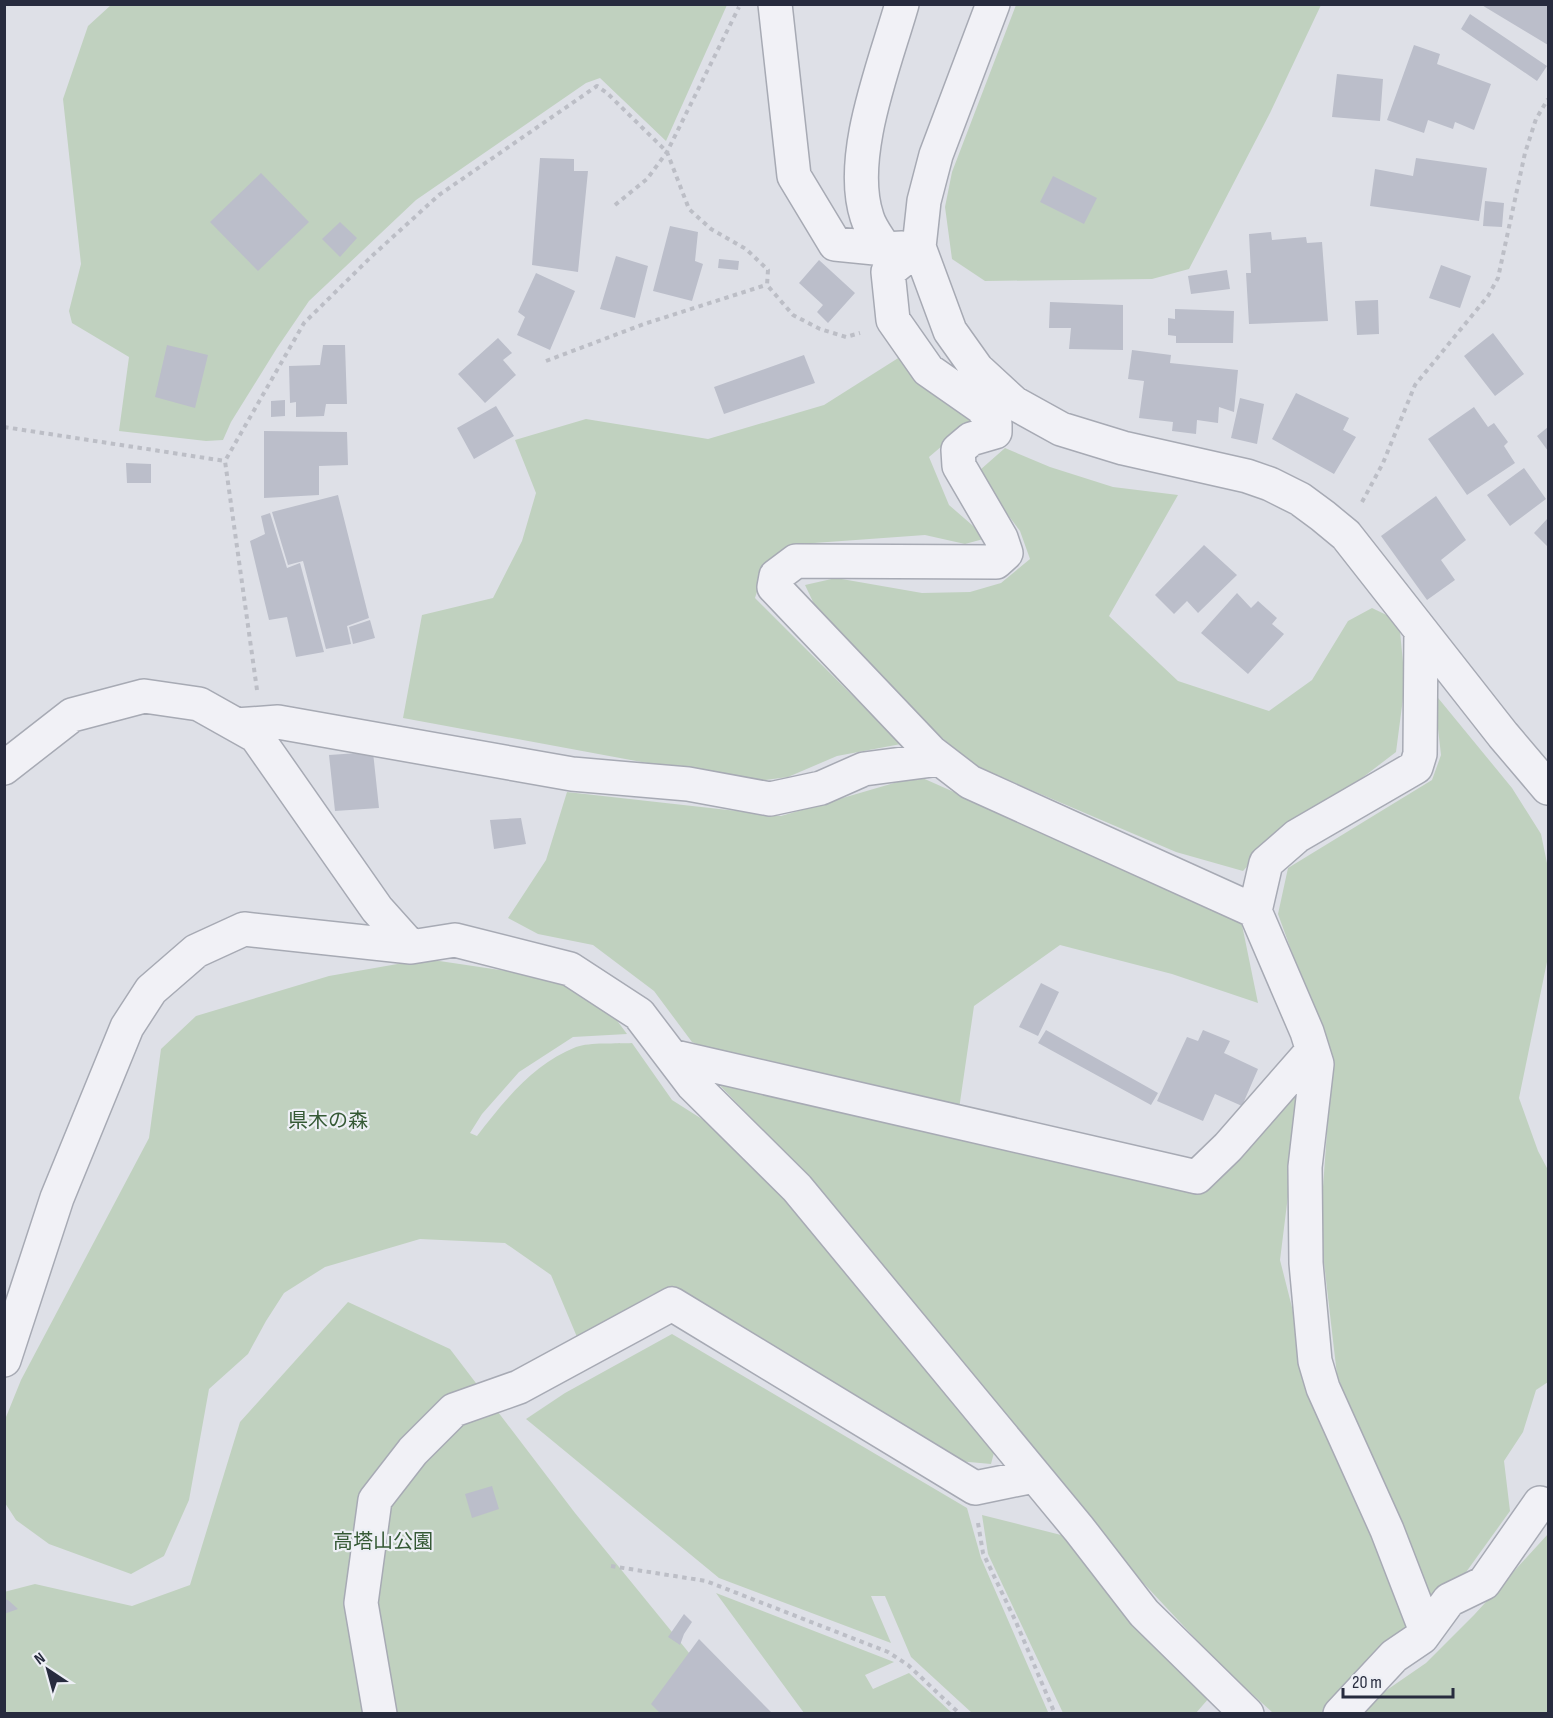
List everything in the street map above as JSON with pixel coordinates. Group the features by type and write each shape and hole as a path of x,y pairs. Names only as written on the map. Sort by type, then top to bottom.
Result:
{"street":[{"path":"775,4 794,176 835,244 885,249 919,247"},
{"path":"885,249 867,217 860,177 865,132 902,4"},
{"path":"993,4 936,155 924,201 919,247 933,292 950,332 977,369 1014,403 1061,429 1123,448 1270,484 1300,499 1323,516 1346,535 1421,632 1548,788"},
{"path":"919,247 888,272 893,321 928,370 981,407 995,424 995,432 970,439 958,450 959,466 1001,538 1006,553 996,562 796,561 776,576 774,587 931,752 970,782 1255,911"},
{"path":"1421,632 1420,754 1416,767 1297,836 1266,863 1255,911 1307,1032 1317,1064 1305,1167 1306,1263 1315,1361 1323,1388 1386,1530 1426,1631"},
{"path":"4,768 72,715 144,696 198,704 249,724 278,722 572,774 687,784 770,798 821,788 864,769 940,759"},
{"path":"249,724 376,909 411,947"},
{"path":"4,1360 62,1187 127,1027 151,990 196,951 244,929 411,947 455,940 570,969 639,1014 693,1085 797,1188 1144,1613 1247,1713"},
{"path":"671,1056 1197,1178 1228,1147 1312,1051"},
{"path":"380,1713 361,1603 375,1500 413,1451 454,1410 519,1387 672,1305 975,1488 1034,1476"},
{"path":"1340,1713 1394,1656 1422,1637 1449,1600 1485,1583 1536,1500"}],"path":[{"path":"615,205 648,179 667,152 740,4"},
{"path":"249,724 225,460 304,323 373,255 439,195 597,86 667,152 689,209 711,229 746,249 768,270 766,285 793,315 820,329 846,337 897,325"},
{"path":"1346,535 1383,463 1415,385 1488,296 1498,278 1525,153 1536,119 1548,99"},
{"path":"546,361 644,324 766,285"},
{"path":"4,427 225,460"},
{"path":"976,1514 983,1553 1055,1713"},
{"path":"611,1566 706,1581 888,1652 908,1665 960,1713"}],"green space":[{"path":"111,5 727,5 666,141 600,78 586,83 416,200 309,301 231,422 223,440 206,441 119,431 129,357 72,323 69,311 81,264 63,99 88,26"},
{"path":"1016,5 1321,5 1270,113 1189,269 1152,279 985,281 952,259 945,207 952,172"},
{"path":"903,355 975,418 929,457 949,505 987,538 965,544 925,535 814,543 767,561 755,598 901,744 837,756 788,777 750,782 403,718 422,615 493,598 522,541 536,493 515,440 586,419 708,439 824,405"},
{"path":"1005,448 1050,467 1113,487 1178,495 1109,616 1178,681 1269,711 1312,680 1348,621 1372,608 1399,621 1405,683 1396,752 1362,778 1282,828 1243,871 1176,852 973,765 922,720 815,606 805,585 836,578 922,593 970,592 1001,583 1030,559 1020,531 989,490 980,470"},
{"path":"1434,693 1512,788 1541,834 1548,868 1548,957 1519,1098 1538,1151 1548,1170 1548,1382 1536,1390 1523,1432 1504,1461 1510,1511 1464,1575 1430,1606 1337,1375 1320,1228 1332,1063 1278,914 1288,868 1432,780 1441,755"},
{"path":"918,776 1241,920 1258,1003 1172,974 1060,945 974,1006 959,1109 724,1055 692,1042 654,991 593,945 538,934 508,918 546,860 567,792 781,816"},
{"name":"県木の森","path":"426,959 521,973 557,981 607,1007 627,1034 573,1037 519,1072 482,1114 470,1133 477,1136 520,1085 546,1063 561,1054 582,1045 632,1043 672,1100 724,1133 805,1214 996,1445 991,1464 958,1461 673,1289 653,1294 577,1337 551,1275 505,1243 420,1239 325,1267 284,1293 248,1354 209,1389 189,1500 164,1556 131,1574 49,1544 16,1520 5,1503 4,1422 21,1380 149,1138 161,1049 196,1016 329,976"},
{"path":"707,1072 1199,1191 1302,1083 1280,1260 1315,1398 1416,1631 1329,1712 1323,1714 1273,1713 1222,1667 1119,1557 870,1249 800,1169"},
{"name":"高塔山公園","path":"348,1302 450,1349 575,1513 738,1713 5,1713 4,1592 35,1584 132,1606 190,1585 240,1422"},
{"path":"672,1334 967,1508 981,1558 1047,1713 972,1713 911,1657 885,1596 871,1596 891,1643 719,1578 526,1419 565,1393"},
{"path":"982,1515 1065,1536 1115,1601 1209,1698 1196,1713 1063,1713 988,1554"},
{"path":"1548,1534 1548,1713 1352,1714 1426,1663 1474,1615"},
{"path":"716,1593 894,1662 865,1675 873,1689 909,1673 952,1713 804,1713"}],"building":[{"path":"1480,4 1548,4 1548,45"},
{"path":"1470,14 1547,66 1537,81 1461,29"},
{"path":"1414,45 1440,54 1437,64 1491,84 1474,130 1455,122 1453,129 1428,120 1424,133 1387,120"},
{"path":"1337,74 1383,79 1380,121 1332,117"},
{"path":"540,158 574,159 574,171 588,171 578,272 532,265"},
{"path":"1416,158 1487,168 1479,221 1370,206 1375,169 1413,176"},
{"path":"261,173 309,222 258,271 210,222"},
{"path":"1053,176 1097,198 1084,224 1040,202"},
{"path":"1485,201 1504,203 1502,227 1483,226"},
{"path":"340,222 357,238 340,257 322,239"},
{"path":"670,226 698,232 695,261 703,264 692,301 653,291"},
{"path":"1271,232 1272,240 1306,237 1307,243 1322,242 1328,321 1249,324 1246,273 1251,273 1249,234"},
{"path":"616,256 648,266 635,318 600,309"},
{"path":"719,259 739,261 738,270 718,268"},
{"path":"819,260 855,293 828,323 817,312 823,305 799,283"},
{"path":"1441,265 1471,276 1460,308 1429,298"},
{"path":"1227,270 1230,289 1191,294 1188,276"},
{"path":"536,273 575,291 550,350 517,335 525,317 518,312"},
{"path":"1378,300 1379,334 1357,335 1355,301"},
{"path":"1050,302 1123,305 1123,350 1069,349 1071,328 1049,328"},
{"path":"1175,309 1234,311 1233,343 1176,343 1176,336 1168,335 1168,318 1175,319"},
{"path":"1493,333 1524,374 1495,396 1464,356"},
{"path":"498,338 512,353 503,360 516,375 485,403 458,374"},
{"path":"167,345 208,355 195,408 155,397"},
{"path":"323,345 345,345 347,404 326,404 324,416 296,417 296,402 290,403 289,366 320,365"},
{"path":"1132,350 1171,355 1170,363 1238,370 1234,412 1219,407 1218,423 1197,420 1196,434 1172,431 1173,422 1139,418 1144,381 1128,379"},
{"path":"804,355 815,383 724,414 714,387"},
{"path":"1296,393 1349,418 1343,430 1356,437 1334,474 1272,439"},
{"path":"1240,398 1264,404 1257,444 1231,438"},
{"path":"285,400 285,416 271,417 271,401"},
{"path":"496,406 514,436 474,459 457,428"},
{"path":"1474,407 1488,427 1494,423 1508,442 1504,446 1515,463 1467,495 1428,439"},
{"path":"1548,427 1548,451 1537,436"},
{"path":"264,431 347,432 348,465 319,466 319,495 264,498"},
{"path":"126,463 151,464 151,483 127,483"},
{"path":"1524,468 1546,499 1510,526 1487,495"},
{"path":"338,495 369,618 347,626 351,644 326,649 303,561 288,565 272,512"},
{"path":"1436,496 1466,540 1441,560 1455,580 1427,600 1381,536"},
{"path":"270,513 287,568 300,563 324,652 296,657 287,617 269,620 250,541 265,534 261,516"},
{"path":"1548,518 1548,547 1534,533"},
{"path":"1204,545 1237,575 1198,613 1187,601 1174,614 1155,595"},
{"path":"1237,593 1251,608 1258,601 1277,618 1272,624 1284,634 1248,674 1201,633"},
{"path":"370,620 375,638 353,644 349,627"},
{"path":"373,752 379,808 335,811 329,755"},
{"path":"521,818 526,844 494,849 490,820"},
{"path":"1041,983 1059,992 1038,1036 1019,1027"},
{"path":"1046,1030 1158,1093 1151,1105 1038,1043"},
{"path":"1203,1030 1230,1041 1224,1053 1258,1069 1242,1106 1215,1094 1203,1121 1157,1101 1187,1037 1198,1041"},
{"path":"492,1486 499,1509 472,1518 465,1494"},
{"path":"4,1599 8,1600 18,1609 4,1614"},
{"path":"684,1614 692,1622 680,1645 668,1637"},
{"path":"699,1639 773,1714 661,1714 651,1704"}]}
